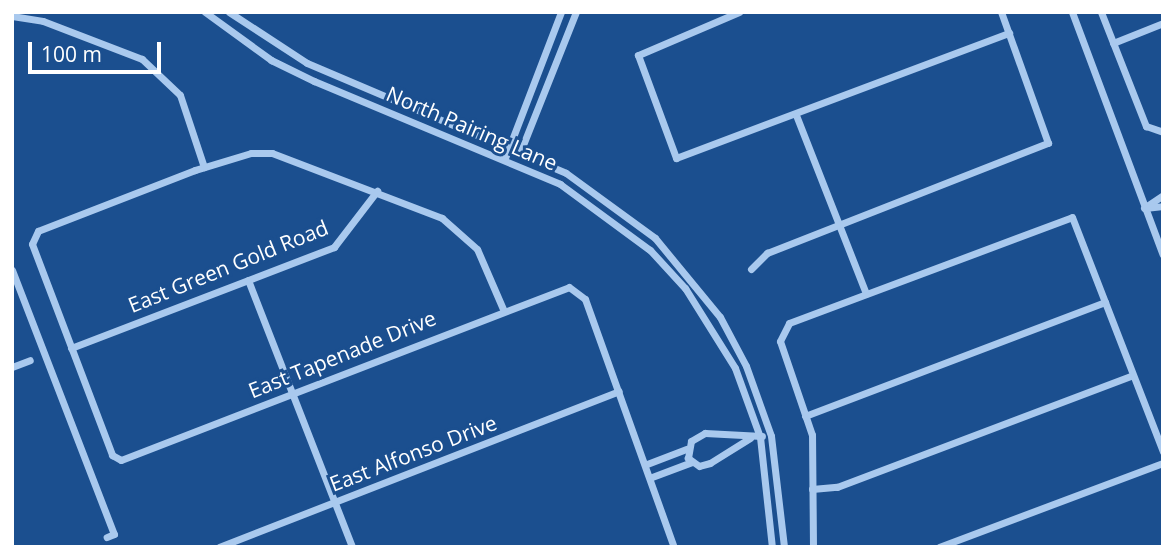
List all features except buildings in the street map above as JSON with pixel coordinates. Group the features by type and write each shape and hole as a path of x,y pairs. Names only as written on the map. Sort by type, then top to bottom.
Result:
{"street":[{"name":"North Pairing Lane","path":"205,12 303,76 516,162 604,213 685,288 736,368 760,437 772,547"},
{"name":"North Pairing Lane","path":"229,12 307,63 520,152 614,204 685,270 746,366 770,433 784,547"},
{"path":"505,158 561,12"},
{"path":"516,162 576,12"},
{"path":"739,12 638,55 671,153 681,160 1009,33"},
{"path":"751,269 767,253 1041,149 1050,138 1001,12"},
{"path":"1072,12 1163,255"},
{"path":"1101,12 1146,126 1160,132"},
{"path":"12,16 43,21 142,59 180,95 204,167"},
{"path":"1113,43 1163,23"},
{"path":"796,115 866,294"},
{"path":"71,348 32,244 38,231 195,170 272,153 377,191 456,228 485,264 503,309"},
{"name":"East Green Gold Road","path":"71,348 334,247 377,191"},
{"path":"1144,208 1163,195"},
{"path":"1144,208 1163,206"},
{"path":"813,547 812,489 805,416 780,341 786,328 866,294 1072,217 1163,452"},
{"path":"12,270 114,534 107,537"},
{"path":"248,280 352,547"},
{"name":"East Tapenade Drive","path":"71,348 112,456 121,460 561,286 576,292 619,391"},
{"path":"805,416 1105,302"},
{"path":"12,367 30,360"},
{"path":"812,489 836,487 1133,375"},
{"path":"619,391 652,477 674,547"},
{"name":"East Alfonso Drive","path":"219,547 619,391"},
{"path":"646,464 686,449 705,433 750,438 770,433"},
{"path":"652,477 692,462 710,463 750,438"},
{"path":"686,449 692,462"},
{"path":"939,547 1163,463"}]}
